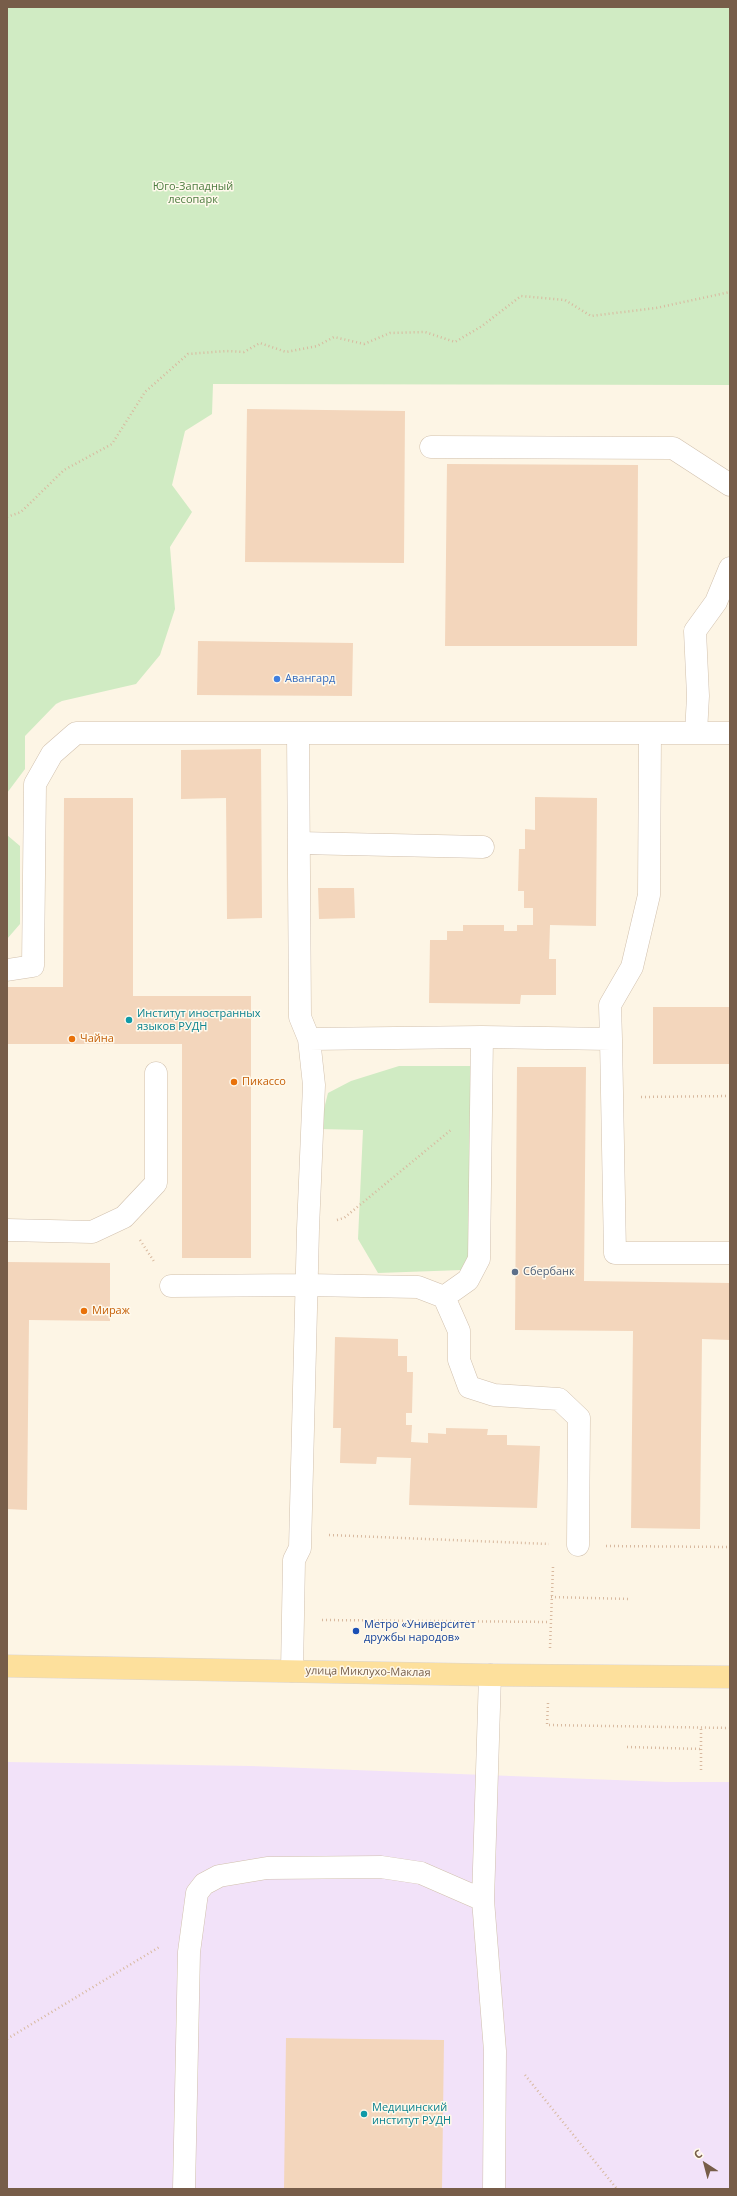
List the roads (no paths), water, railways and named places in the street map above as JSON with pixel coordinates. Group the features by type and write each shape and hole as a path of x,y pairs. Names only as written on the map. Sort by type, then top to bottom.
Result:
{"main road":[{"name":"улица Миклухо-Маклая","path":"7,1666 490,1675 730,1677"}],"lane":[{"path":"431,447 673,448 730,485"},
{"path":"696,733 698,696 695,631 716,602 730,568"},
{"path":"292,1671 294,1560 300,1548 308,1229 314,1086 309,1039 300,1017 298,733"},
{"path":"650,733 649,895 632,966 610,1005 615,1253 730,1252"},
{"path":"7,970 33,966 35,784 52,754 76,734 730,733"},
{"path":"299,843 483,847"},
{"path":"309,1039 482,1037 611,1039"},
{"path":"444,1297 468,1280 479,1259 482,1037"},
{"path":"7,1230 92,1232 124,1217 156,1183 156,1073"},
{"path":"172,1286 307,1285 418,1287 444,1297 459,1331 459,1360 469,1387 494,1395 559,1399 579,1418 578,1545"},
{"path":"490,1675 483,1900 495,2051 494,2189"},
{"path":"184,2189 191,1928 197,1893 204,1884 219,1876 267,1868 381,1867 421,1873 483,1900"}],"place":[{"name":"Авангард","path":"277,679"},
{"name":"Институт иностранных языков РУДН","path":"129,1020"},
{"name":"Чайна","path":"72,1039"},
{"name":"Пикассо","path":"234,1082"},
{"name":"Сбербанк","path":"515,1272"},
{"name":"Мираж","path":"84,1311"},
{"name":"Метро «Университет дружбы народов»","path":"356,1631"},
{"name":"Медицинский институт РУДН","path":"364,2114"}],"park label":[{"name":"Юго-Западный лесопарк","path":"193,193"}]}
